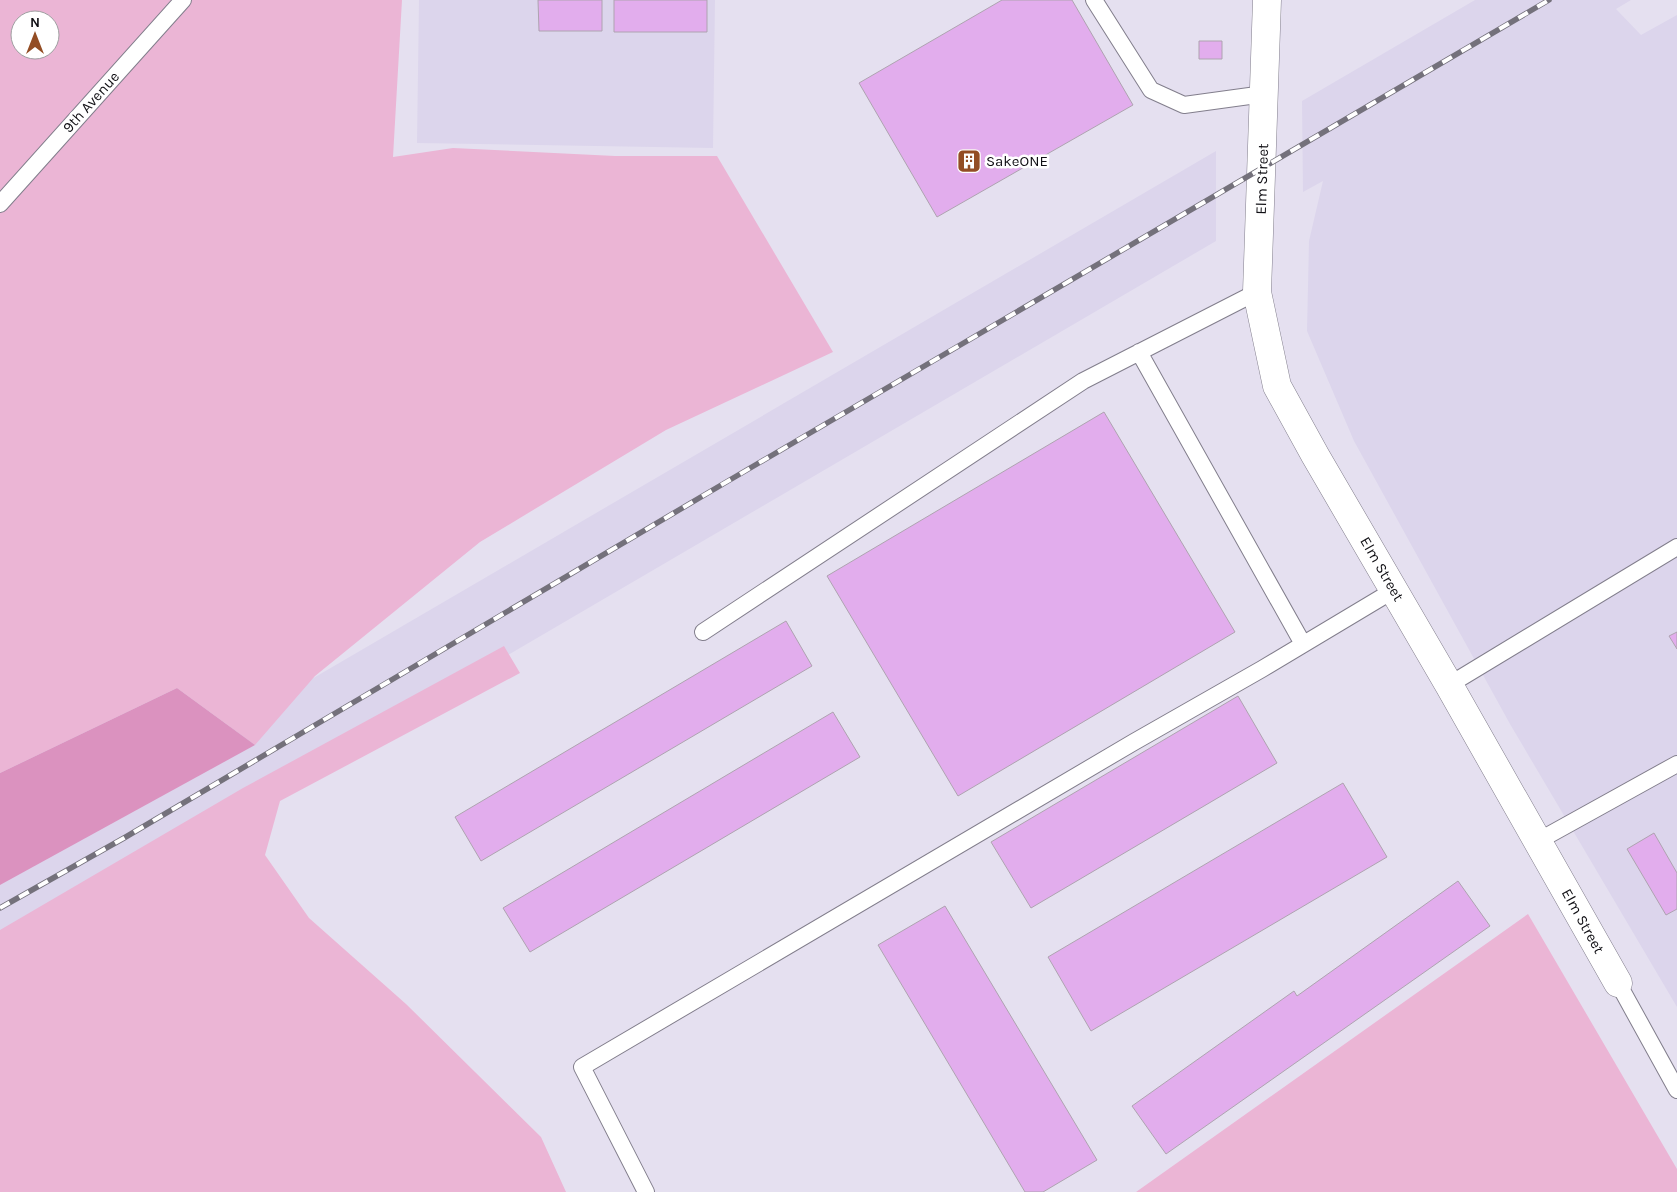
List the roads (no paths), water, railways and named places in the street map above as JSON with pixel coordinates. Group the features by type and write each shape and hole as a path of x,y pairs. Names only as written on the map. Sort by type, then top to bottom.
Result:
{"street":[{"name":"Elm Street","path":"1267,0 1257,292 1277,386 1618,983"}],"lane":[{"name":"9th Avenue","path":"0,204 183,0"},
{"path":"1094,0 1151,90 1184,105 1264,94"},
{"path":"703,632 1083,380 1257,292"},
{"path":"1139,352 1303,644"},
{"path":"1449,685 1677,547"},
{"path":"646,1192 582,1067 1394,590"},
{"path":"1538,841 1677,764"},
{"name":"Elm Street","path":"1618,983 1677,1090"}],"railway":[{"path":"0,908 124,838 728,481 1549,0"}],"place":[{"name":"SakeONE","path":"969,161"}]}
